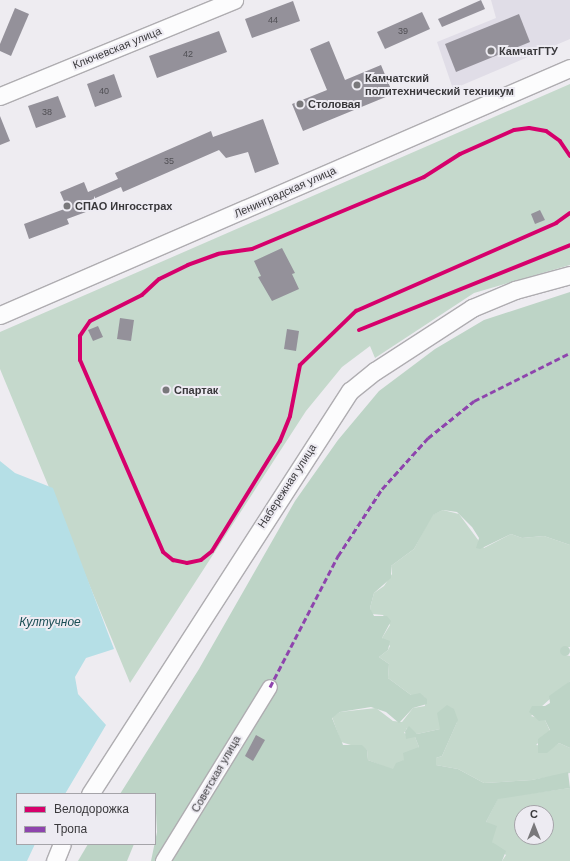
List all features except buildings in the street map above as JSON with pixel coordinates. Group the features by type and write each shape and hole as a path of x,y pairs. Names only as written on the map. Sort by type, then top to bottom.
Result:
{"main road":[{"name":"Ключевская улица","path":"0,96 234,0"},
{"name":"Ленинградская улица","path":"0,315 570,68"},
{"name":"Набережная улица","path":"91,793 350,391 375,371 472,308 500,295 570,275"},
{"path":"55,861 62,845"}],"street":[{"name":"Советская улица","path":"163,861 270,687"}],"shaded area":[{"name":"КамчатГТУ","path":"491,0 570,0 570,39 453,89 437,42 496,18"}],"green space":[{"name":"Спартак","path":"570,84 570,265 474,293 375,358 370,346 342,367 306,411 130,683 0,369 0,332"},
{"path":"570,292 570,545 544,536 522,538 511,534 480,549 476,548 479,538 472,527 457,512 443,510 433,515 414,549 391,566 391,578 374,593 370,608 374,616 387,616 391,621 382,638 390,641 388,650 379,657 389,664 388,678 411,695 420,693 427,699 427,704 413,708 399,723 386,712 371,707 340,712 332,718 343,745 362,745 367,750 368,760 393,769 396,763 404,760 403,753 419,747 415,737 406,739 405,731 409,726 417,734 440,729 437,713 447,705 454,709 458,720 442,756 436,758 436,765 458,769 484,783 532,780 568,772 570,788 498,799 486,822 497,826 492,842 506,851 502,861 151,861 154,845 156,845 157,832 156,793 121,793 199,669 295,501 338,440 379,391 435,349 484,320"},
{"path":"443,510 459,514 484,548 511,534 522,538 544,536 570,545 570,647 562,647 561,654 570,656 570,681 531,716 545,720 550,731 536,745 553,747 559,743 570,748 570,773 532,780 484,783 458,769 436,765 436,758 442,756 457,722 440,723 440,729 417,734 407,728 404,733 415,737 419,747 393,770 368,760 367,750 341,742 332,717 340,712 376,708 393,721 402,722 413,708 425,706 425,697 411,695 388,678 389,664 379,657 388,650 390,646 382,638 390,625 383,615 372,614 370,608 374,593 384,586 392,574 391,566 414,549 432,515"},
{"path":"563,646 567,646 569,647 569,655 563,656 560,653 560,649"},
{"path":"570,681 570,748 559,743 547,753 538,753 538,739 550,730 545,720 539,721 529,712 532,706 545,706 550,703 549,696"},
{"path":"570,788 570,861 502,861 506,855 493,845 486,822 498,798"},
{"path":"87,845 134,845 127,861 78,861"}],"water":[{"name":"Култучное","path":"0,461 15,473 53,488 114,649 86,658 75,677 78,694 106,725 66,793 16,793 16,845 35,845 27,861 0,861"}],"marked path":[{"path":"270,687 338,556 382,489 428,438 474,401 570,353"}],"cycle path":[{"path":"570,156 560,141 546,131 529,128 514,130 460,154 424,177 252,249 218,254 188,265 159,279 142,295 90,321 80,336 80,360 163,552 173,560 187,563 201,560 212,551 280,441 290,416 300,365 356,311 556,223 570,213"},
{"path":"359,330 570,245"}],"place":[{"name":"КамчатГТУ","path":"491,51"},
{"name":"Камчатский политехнический техникум","path":"357,85"},
{"name":"Столовая","path":"300,104"},
{"name":"СПАО Ингосстрах","path":"67,206"},
{"name":"Спартак","path":"166,390"}]}
